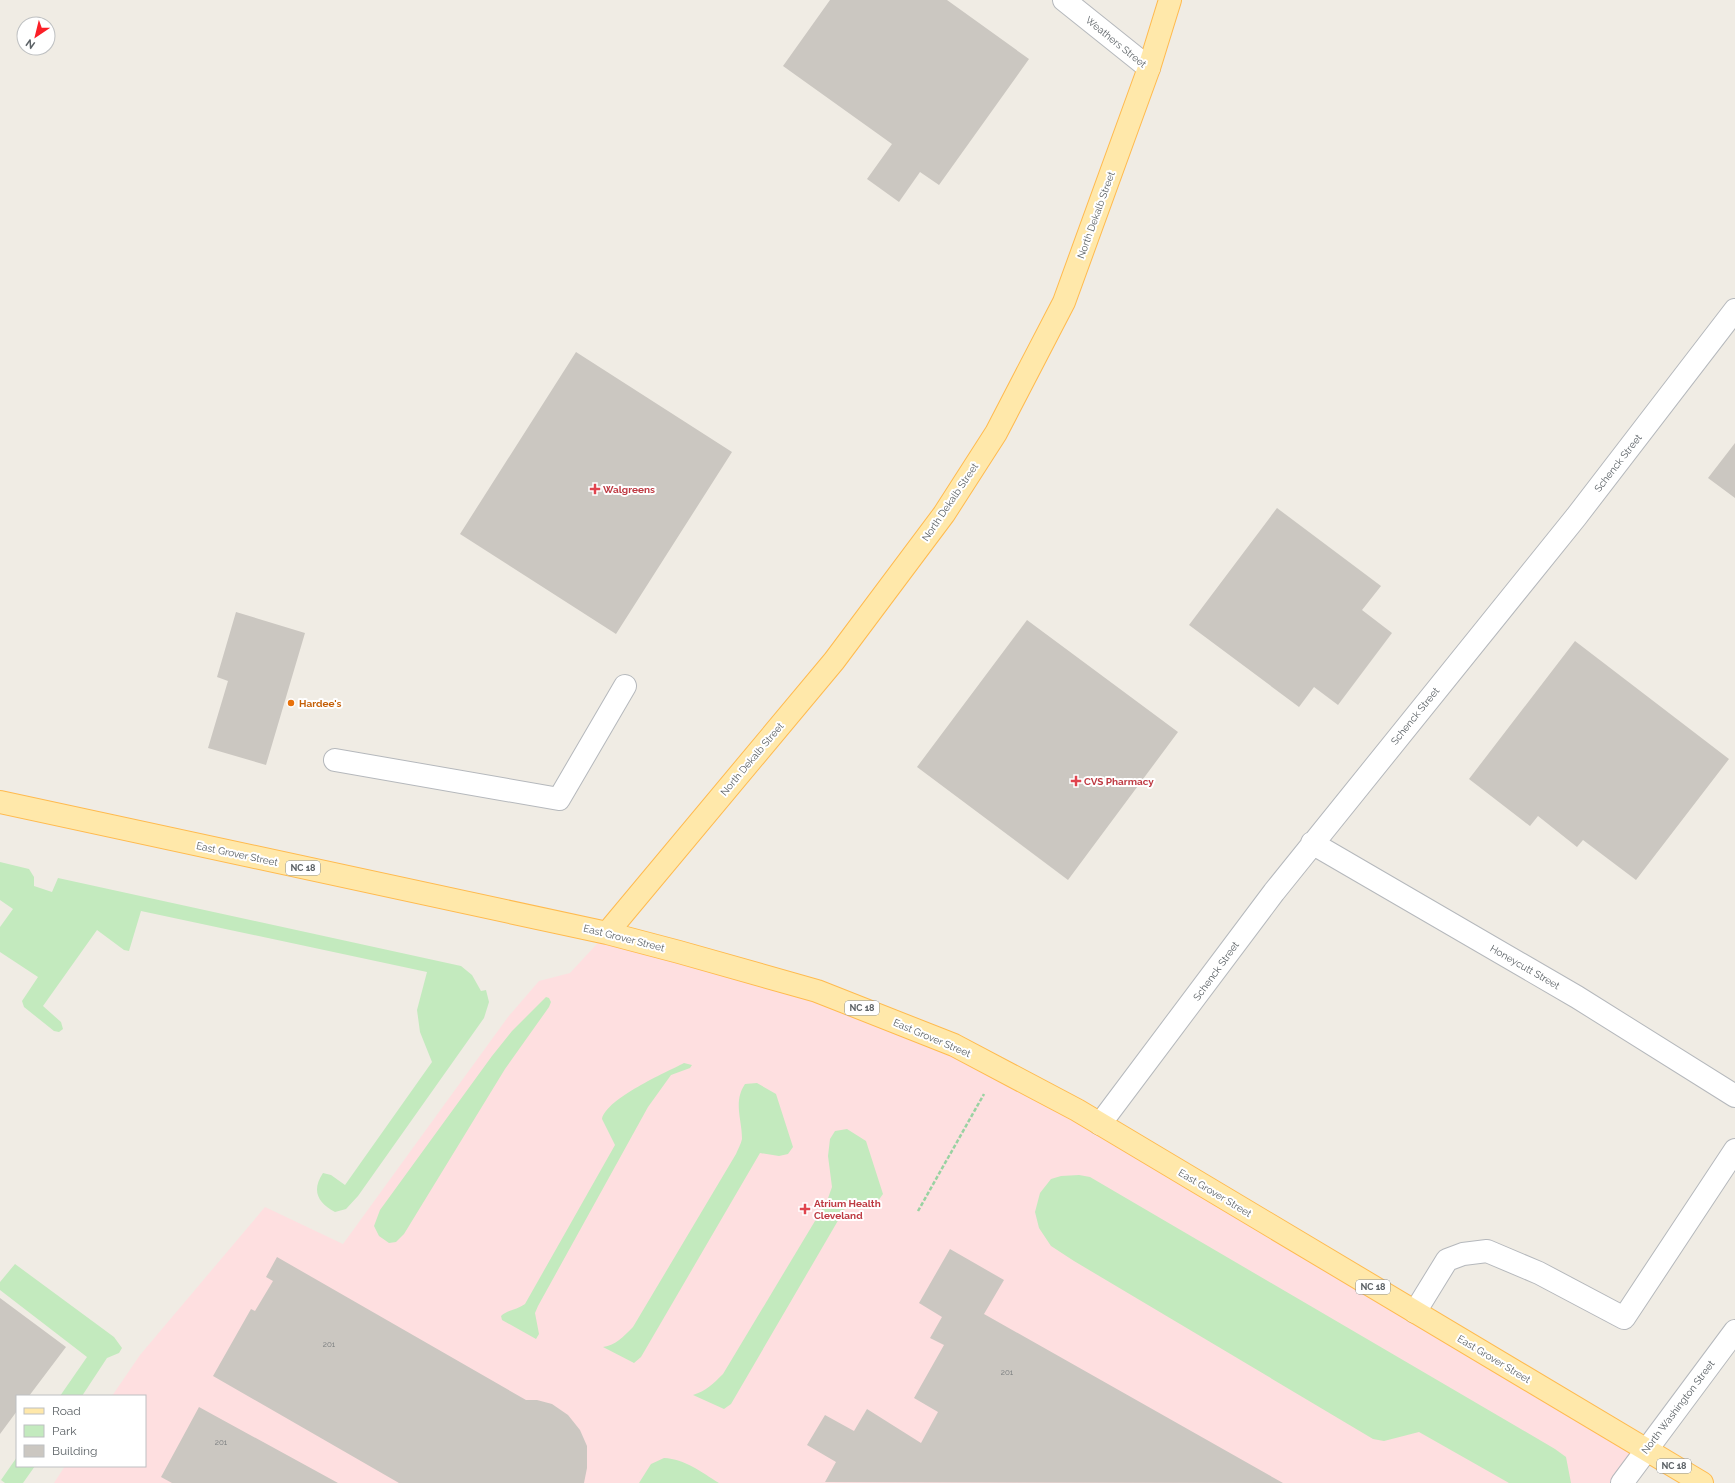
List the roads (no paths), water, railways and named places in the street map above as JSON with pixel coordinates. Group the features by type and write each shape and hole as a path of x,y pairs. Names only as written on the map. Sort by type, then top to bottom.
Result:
{"main road":[{"name":"North Dekalb Street","path":"607,933 834,661 944,514 996,433 1064,302 1149,68 1170,0"},
{"name":"East Grover Street","path":"0,802 607,933 817,991 954,1045 1100,1124 1702,1483"}],"street":[{"name":"Weathers Street","path":"1064,0 1149,68"},
{"name":"Schenck Street","path":"1100,1124 1312,843 1576,516 1735,310"},
{"path":"335,760 559,799 625,686"},
{"name":"Honeycutt Street","path":"1312,843 1576,997 1735,1096"},
{"path":"1415,1312 1447,1260 1463,1254 1487,1251 1539,1273 1624,1318 1735,1150"},
{"name":"North Washington Street","path":"1622,1483 1645,1450 1735,1331"}],"place":[{"name":"Walgreens","path":"595,489"},
{"name":"Hardee's","path":"291,703"},
{"name":"CVS Pharmacy","path":"1076,781"},
{"name":"Atrium Health Cleveland","path":"805,1209"}]}
